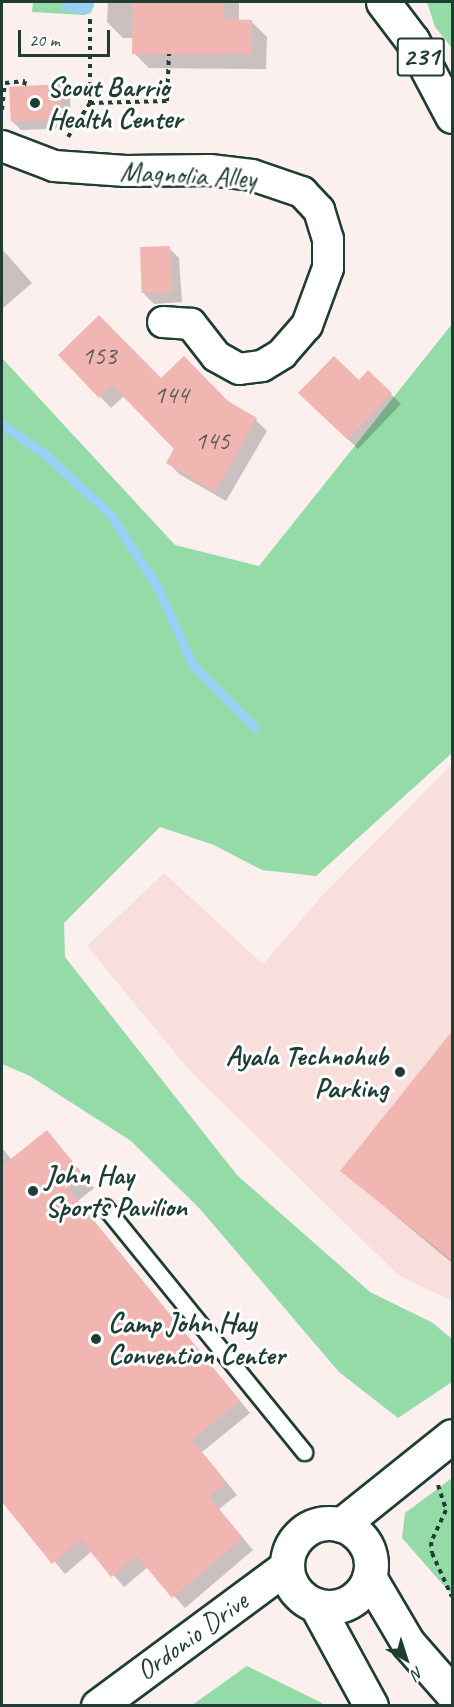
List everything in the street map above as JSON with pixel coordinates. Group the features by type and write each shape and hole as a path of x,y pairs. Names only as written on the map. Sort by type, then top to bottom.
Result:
{"street":[{"name":"231","path":"383,2 412,40 453,116"},
{"name":"Magnolia Alley","path":"2,146 54,166 126,171 210,170 252,175 302,192 320,210 328,239 328,268 307,325 282,354 262,366 239,369 216,356 191,324 163,322"},
{"path":"340,1525 453,1436"},
{"path":"316,1605 342,1605 353,1599 369,1577 371,1564 365,1545 352,1530 340,1525 328,1523 303,1532 295,1542 287,1566 295,1590 316,1605 371,1706"},
{"name":"Ordonio Drive","path":"98,1706 287,1566"},
{"path":"369,1577 408,1643 453,1693"}],"lane":[{"path":"105,1207 304,1452"}],"path":[{"path":"64,142 90,103 90,19"},
{"path":"90,103 166,101 168,54"},
{"path":"2,78 5,83 2,110"},
{"path":"5,83 25,81 24,86"},
{"path":"435,1479 446,1510 431,1542 432,1553 453,1597"}],"shaded area":[{"path":"452,764 452,1301 398,1275 189,1070 87,946 164,873 263,964 321,897"}],"green space":[{"path":"93,2 94,4 91,13 84,15 32,12 33,3"},
{"path":"427,2 452,2 452,48 435,27"},
{"path":"452,324 452,753 316,876 262,870 214,845 160,827 64,923 65,957 237,1175 370,1292 433,1323 452,1339 452,1382 398,1418 339,1372 200,1209 131,1141 30,1076 2,1064 2,358 175,545 259,566"},
{"path":"452,1478 452,1595 402,1538 405,1513"},
{"path":"247,1666 320,1702 324,1705 192,1705"}],"water":[{"path":"67,2 93,2 94,7 84,15 59,8"}],"building":[{"path":"133,2 224,2 224,19 252,20 252,54 132,54"},
{"name":"Scout Barrio Health Center","path":"60,84 62,119 11,122 9,87"},
{"path":"170,246 172,292 142,293 140,247"},
{"path":"99,315 161,378 184,356 228,401 257,418 215,491 166,463 174,449 112,385 99,398 58,355"},
{"path":"334,356 359,380 368,370 392,393 348,440 298,393"},
{"path":"453,1030 453,1261 340,1171"},
{"name":"Camp John Hay Convention Center","path":"47,1130 84,1176 68,1189 240,1401 192,1440 227,1483 209,1497 243,1538 172,1598 137,1556 111,1577 81,1540 52,1564 2,1502 2,1166"}],"waterway":[{"path":"2,424 47,456 110,514 158,588 192,664 255,728"}],"place":[{"name":"Scout Barrio Health Center","path":"35,103"},
{"name":"Ayala Technohub Parking","path":"400,1072"},
{"name":"John Hay Sports Pavilion","path":"33,1191"},
{"name":"Camp John Hay Convention Center","path":"96,1339"}]}
